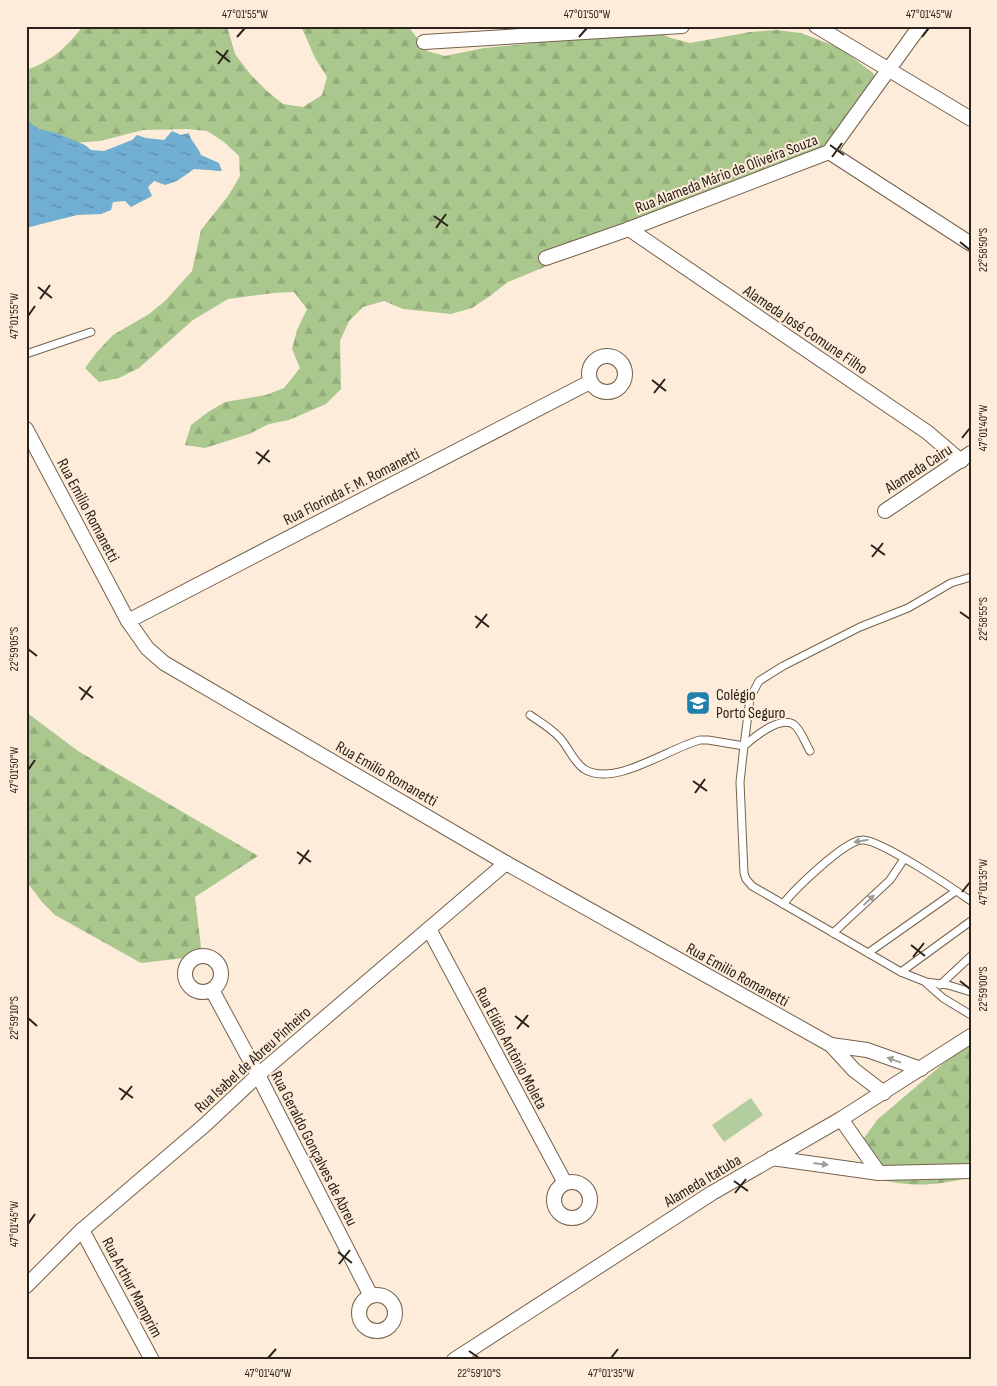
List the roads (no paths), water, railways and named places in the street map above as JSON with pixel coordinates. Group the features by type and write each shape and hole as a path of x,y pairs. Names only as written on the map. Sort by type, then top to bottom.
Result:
{"street":[{"path":"424,42 682,26"},
{"path":"816,26 971,119"},
{"name":"Rua Alameda Mário de Oliveira Souza","path":"546,258 629,229 829,152 920,26"},
{"path":"829,152 971,244"},
{"name":"Alameda José Comune Filho","path":"629,229 926,432 966,457"},
{"name":"Rua Florinda F. M. Romanetti","path":"128,621 590,382"},
{"name":"Rua Emilio Romanetti","path":"26,429 128,621 147,648 164,663 506,863 831,1046 854,1070 884,1093"},
{"name":"Alameda Cairu","path":"885,511 966,457"},
{"name":"Rua Isabel de Abreu Pinheiro","path":"26,1286 82,1230 206,1124 258,1075 506,863"},
{"name":"Rua Elídio Antônio Moleta","path":"428,930 565,1183"},
{"name":"Rua Geraldo Gonçalves de Abreu","path":"212,990 258,1075 371,1296"},
{"name":"Alameda Itatuba","path":"454,1360 712,1193 884,1093 971,1036"},
{"name":"Rua Emilio Romanetti","path":"831,1046 868,1050 920,1069"},
{"path":"841,1119 879,1173"},
{"path":"772,1158 879,1173 971,1171"},
{"name":"Rua Arthur Mamprim","path":"82,1230 152,1360"}],"lane":[{"path":"26,354 91,332"},
{"path":"971,577 951,583 908,608 860,627 783,666 760,681 750,698 740,782 744,873 752,886 901,972 926,982 942,984 971,992"},
{"path":"530,715 560,737 578,763 585,769 600,775 612,774 628,769 700,740 744,746"},
{"path":"744,746 756,735 781,722 786,722 794,725 810,751"},
{"path":"783,904 825,864 854,842 870,840 971,901"},
{"path":"833,933 890,880 904,859"},
{"path":"868,953 956,891"},
{"path":"901,972 971,921"},
{"path":"935,990 971,956"},
{"path":"926,982 943,998 971,1015"}],"water":[{"path":"26,120 39,129 56,133 85,145 91,150 104,151 132,140 137,135 164,140 172,131 181,135 189,133 201,155 219,163 222,171 194,169 177,181 165,185 154,181 148,187 152,196 131,207 125,201 113,202 111,210 101,214 77,215 26,228"}],"place":[{"name":"Colégio Porto Seguro","path":"698,703"}]}
